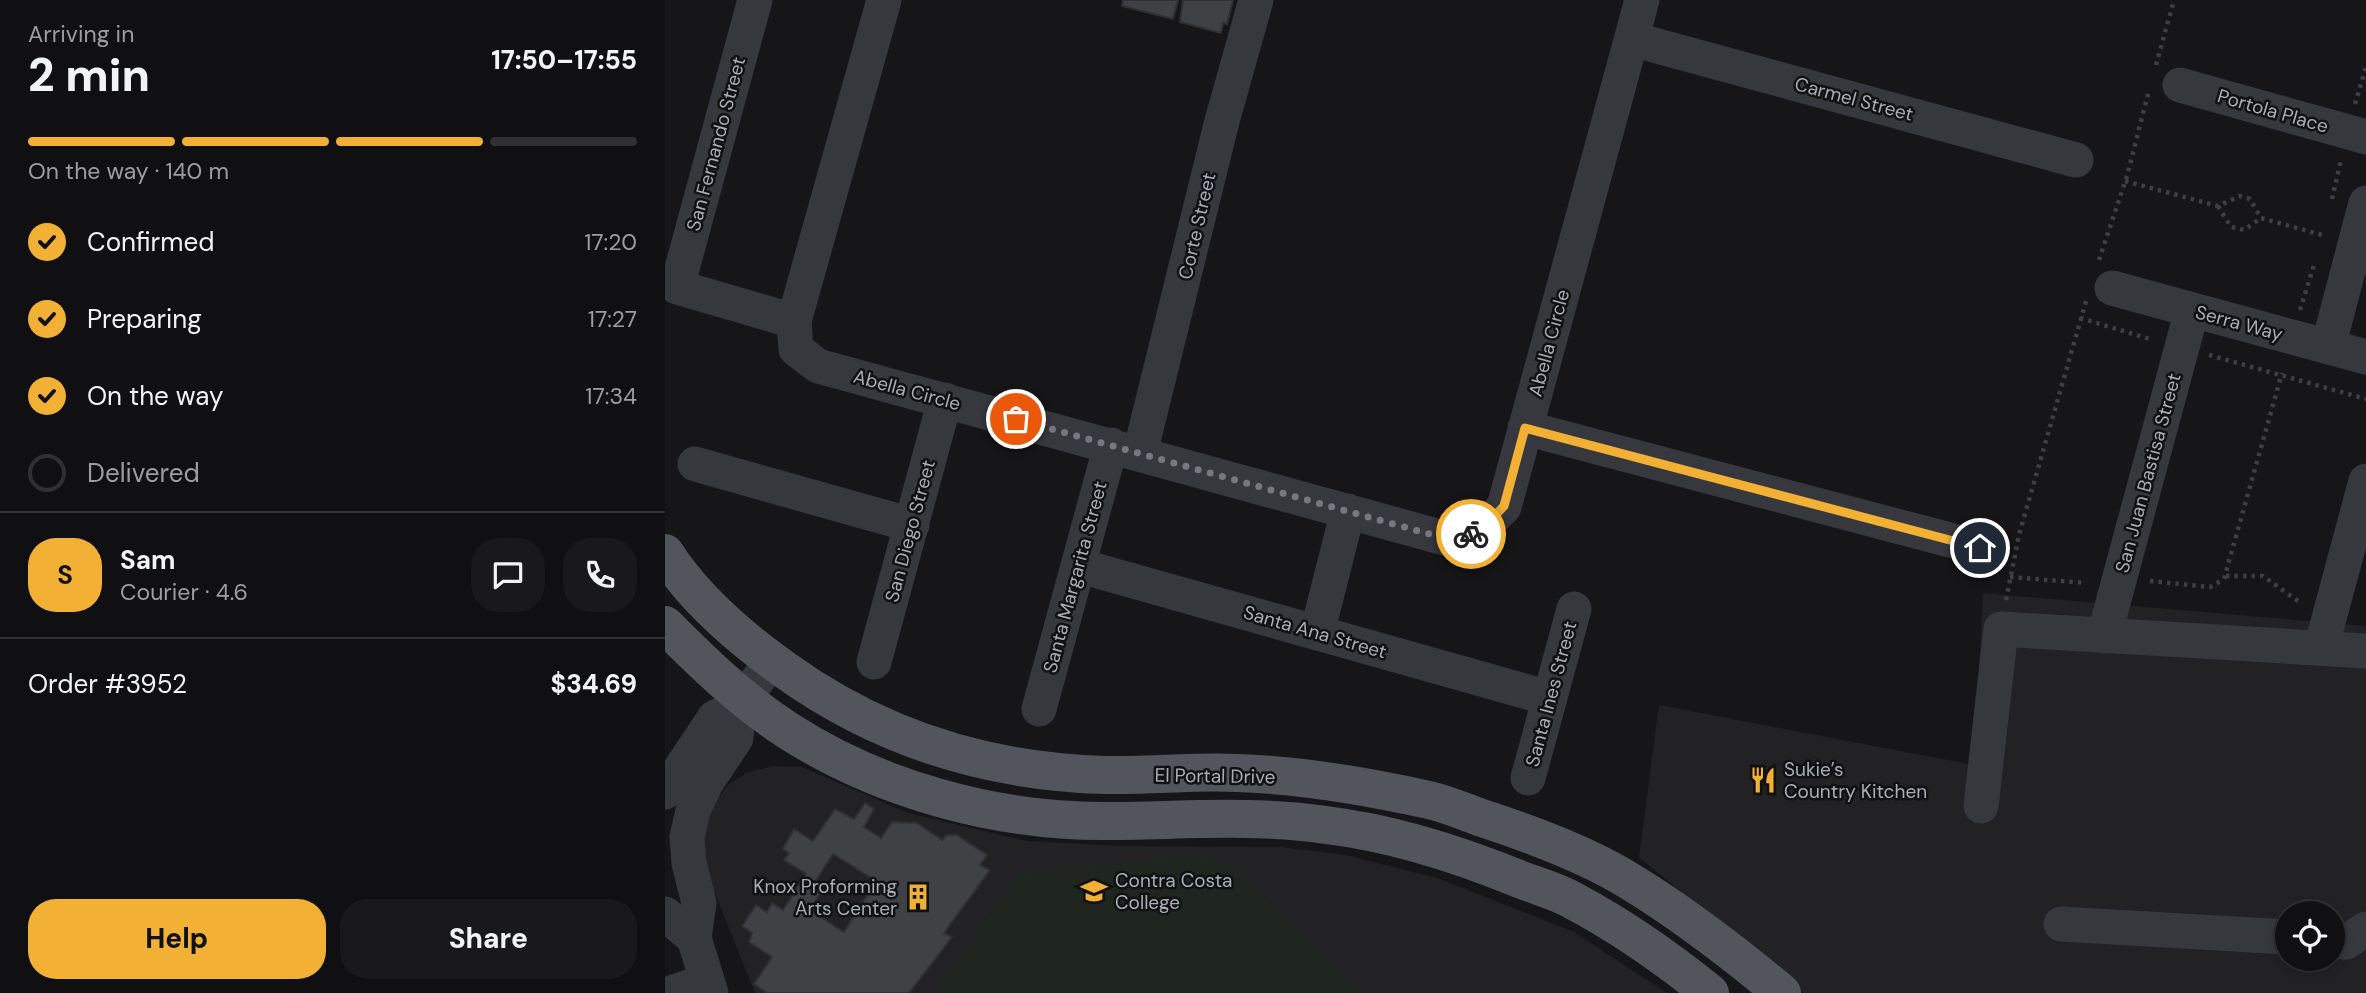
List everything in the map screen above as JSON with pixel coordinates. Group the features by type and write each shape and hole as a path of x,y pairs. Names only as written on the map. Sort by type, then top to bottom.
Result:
{"main road":[{"name":"El Portal Drive","path":"665,553 719,618 771,660 867,722 912,740 981,761 1062,773 1237,773 1297,778 1432,801 1524,832 1629,880 1721,943 1782,993"},
{"path":"665,625 741,703 861,769 933,795 1016,815 1101,821 1229,817 1327,825 1468,858 1571,899 1686,973 1710,993"}],"street":[{"name":"San Fernando Street","path":"755,0 677,288 794,321"},
{"name":"Abella Circle","path":"884,0 794,321 796,349 818,366 1444,538 1478,534 1504,506 1642,0"},
{"name":"Corte Street","path":"1126,449 1256,0"},
{"name":"Carmel Street","path":"1632,39 2076,160"},
{"name":"Portola Place","path":"2161,83 2357,135"},
{"path":"2328,347 2366,203"},
{"name":"Serra Way","path":"2099,283 2366,357"},
{"name":"San Juan Bastisa Street","path":"2104,636 2192,310"},
{"name":"San Diego Street","path":"874,662 945,400"},
{"path":"1525,428 1980,548"},
{"name":"Santa Margarita Street","path":"1039,709 1080,566 1126,449"},
{"path":"695,464 912,524"},
{"path":"2326,632 2366,481"},
{"path":"1317,633 1348,511"},
{"name":"Santa Ana Street","path":"1080,566 1549,698"},
{"name":"Santa Ines Street","path":"1528,778 1574,609"},
{"path":"1981,806 2001,629 2104,636 2326,632 2366,651"},
{"path":"671,993 709,987 694,938 699,903 689,863 687,837 693,811 705,783 736,738 741,703 771,660"},
{"path":"665,792 715,717 741,703"},
{"path":"665,914 694,938"},
{"path":"2061,924 2275,936"},
{"path":"2345,942 2366,929"}],"path":[{"path":"2001,629 2019,535 2080,318 2099,283 2125,181 2161,83 2174,0"},
{"path":"2329,209 2357,135 2366,67"},
{"path":"2125,181 2218,206 2240,196 2250,199 2261,218 2322,235"},
{"path":"2218,206 2231,227 2244,230 2261,218"},
{"path":"2320,245 2326,222"},
{"path":"2292,337 2317,255"},
{"path":"2080,318 2182,348 2282,373 2366,399"},
{"path":"2010,577 2141,581 2210,587 2221,582 2226,576 2282,373"},
{"path":"2226,576 2263,576 2295,600 2326,632"}],"shaded area":[{"path":"1983,593 2366,626 2366,993 1803,993 1639,857 1659,705 1974,765"},
{"name":"Contra Costa College","path":"773,766 802,767 908,813 1027,841 1121,846 1280,847 1346,855 1437,878 1574,932 1667,993 755,993 705,868 701,835 709,811 728,785 748,772"},
{"path":"1188,854 1212,858 1238,871 1357,993 937,993 1018,874"}],"building":[{"path":"1123,0 1178,0 1173,19 1122,6"},
{"path":"1183,0 1233,0 1227,24 1223,23 1221,33 1180,22"},
{"name":"Knox Proforming Arts Center","path":"865,803 874,809 864,827 881,838 892,822 917,823 942,840 947,835 957,835 987,855 980,865 990,870 944,933 952,937 909,993 767,993 754,984 772,957 749,942 752,933 742,926 756,905 767,912 772,903 783,910 806,874 784,860 789,853 783,849 794,829 813,841 835,809 854,819","holes":["833,854 876,881 844,932 810,910 822,891 813,885"]}],"way so far":[{"path":"1016,419 1444,538 1471,534"}],"place":[{"name":"Sukie’s Country Kitchen","path":"1763,780"},
{"name":"Contra Costa College","path":"1094,891"},
{"name":"Knox Proforming Arts Center","path":"918,897"}],"route":[{"path":"1471,534 1478,534 1504,506 1525,428 1980,548"}]}
